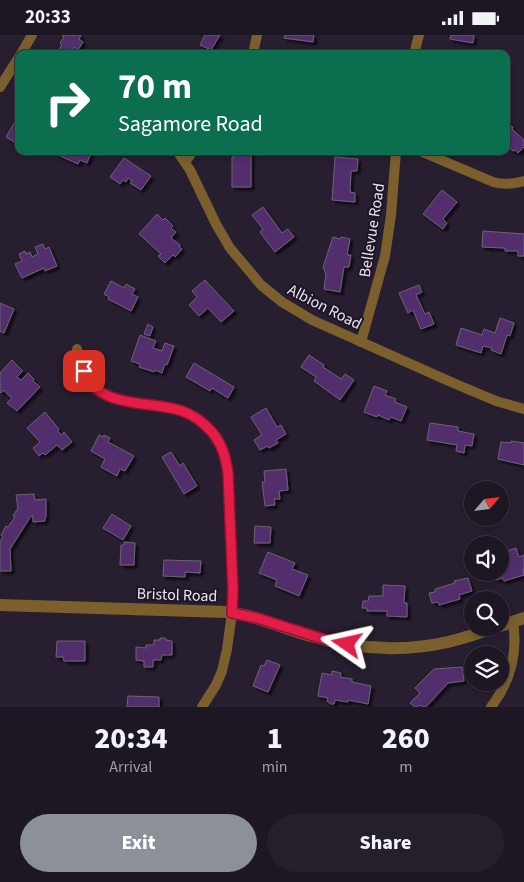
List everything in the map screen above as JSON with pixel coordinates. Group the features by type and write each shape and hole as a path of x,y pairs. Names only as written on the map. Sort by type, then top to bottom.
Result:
{"street":[{"path":"23,50 32,35"},
{"path":"254,50 257,35"},
{"path":"415,50 419,35"},
{"path":"0,87 15,62"},
{"name":"Albion Road","path":"180,155 225,240 242,264 274,296 312,320 478,393 524,409"},
{"path":"185,162 190,155"},
{"name":"Bellevue Road","path":"361,342 385,257 396,155"},
{"path":"429,155 493,182 512,184 524,181"},
{"path":"77,349 86,376 99,391 111,398 168,407 185,412 204,424 219,443 224,454 228,473 233,590 232,613 222,671 216,685 202,707"},
{"name":"Bristol Road","path":"0,605 232,613 257,618 329,641 383,648 432,645 468,636"},
{"path":"490,707 507,682 510,673 518,620"}],"building":[{"path":"62,35 81,35 79,39 83,42 78,50 74,47 72,50 59,50 62,44 60,43 64,37"},
{"path":"205,35 220,35 211,50 200,45"},
{"path":"285,35 314,35 313,42 284,38"},
{"path":"451,35 474,35 473,43 450,39"},
{"path":"15,122 15,143 6,137"},
{"path":"510,125 524,140 524,147 518,153 515,150 513,151 510,148"},
{"path":"58,155 90,155 87,163 80,160 78,164"},
{"path":"234,155 251,155 251,187 232,187 232,157"},
{"path":"335,157 358,159 357,171 351,171 350,192 355,193 355,202 332,200"},
{"path":"124,158 151,176 141,190 130,183 132,181 128,178 126,182 123,180 120,184 110,177"},
{"path":"442,190 457,202 443,219 447,223 443,229 423,214"},
{"path":"263,207 282,233 288,229 294,237 275,252 260,232 263,229 252,215"},
{"path":"157,214 163,220 165,218 173,226 171,228 176,232 171,238 182,249 175,257 173,255 165,263 158,256 161,254 139,234"},
{"path":"483,231 524,234 524,256 518,256 518,251 505,251 505,248 482,247"},
{"path":"333,237 350,239 347,255 351,255 349,267 344,267 340,292 324,289 326,274 323,267"},
{"path":"43,244 45,249 49,247 57,266 45,271 44,268 22,278 15,264 22,261 19,254 25,251 26,254 30,252 32,257 38,254 35,247"},
{"path":"205,280 234,311 221,322 208,308 199,316 189,305 197,297 192,291"},
{"path":"111,281 124,288 126,284 135,289 132,294 138,297 131,311 108,299 109,297 104,294"},
{"path":"419,285 422,292 416,295 425,314 429,312 434,324 421,329 413,310 408,313 399,293"},
{"path":"0,303 14,309 4,333 0,331"},
{"path":"500,318 514,323 510,336 507,335 501,354 491,350 492,348 483,346 481,353 456,345 461,328 482,335 484,329 495,333"},
{"path":"148,324 153,327 150,336 144,334"},
{"path":"140,335 156,341 153,348 162,351 165,343 174,346 162,373 139,367 140,364 131,361"},
{"path":"309,355 341,379 345,374 354,380 340,400 314,381 316,377 301,367"},
{"path":"12,360 23,371 17,377 21,380 28,373 40,387 17,411 7,403 12,398 3,390 0,392 0,373"},
{"path":"194,363 234,387 228,398 212,388 210,391 186,377"},
{"path":"374,386 387,391 385,395 396,399 395,402 407,407 401,421 391,417 389,420 364,412"},
{"path":"266,408 277,427 281,425 286,434 276,440 278,443 260,450 254,440 262,435 251,417"},
{"path":"45,412 59,429 58,431 61,435 64,432 72,442 62,450 57,445 45,455 43,453 39,456 33,448 40,442 27,428"},
{"path":"430,423 458,427 458,431 474,434 472,446 465,445 464,453 456,451 457,445 427,440"},
{"path":"99,435 110,438 108,442 134,456 125,471 120,469 117,476 101,467 105,459 91,451"},
{"path":"511,441 524,443 524,465 498,459 501,442 511,443"},
{"path":"171,452 180,466 183,463 197,486 184,494 162,457"},
{"path":"286,469 288,490 279,491 280,499 274,499 275,505 265,506 262,482 265,482 264,471"},
{"path":"34,494 35,500 46,499 45,521 33,522 33,516 31,516 10,549 11,571 0,571 0,542 3,537 1,535 6,526 8,527 15,517 13,516 18,508 16,495"},
{"path":"112,514 131,526 123,540 103,528"},
{"path":"255,526 271,527 270,543 254,543"},
{"path":"124,542 135,543 134,565 120,565 121,545 124,545"},
{"path":"516,548 519,557 524,555 524,575 509,580 509,550"},
{"path":"268,552 295,563 292,569 308,575 299,596 275,586 277,580 259,573"},
{"path":"164,560 201,561 200,573 185,572 185,577 163,576"},
{"path":"464,579 464,581 469,581 472,591 464,591 464,593 459,595 460,599 439,605 438,602 432,603 429,593 435,592 435,589 455,583 454,581"},
{"path":"383,585 405,586 404,603 407,603 407,617 387,616 387,611 367,611 367,608 362,608 363,601 368,601 369,596 383,596"},
{"path":"160,638 172,641 172,655 162,655 161,660 153,660 153,667 144,667 144,661 136,660 136,647 146,648 146,645 154,645 154,640 160,640"},
{"path":"57,641 85,641 85,661 64,661 63,657 56,657"},
{"path":"267,660 280,665 268,692 253,686 261,665 264,666"},
{"path":"462,667 464,681 448,683 426,707 420,705 415,707 410,703 420,693 415,688 434,669"},
{"path":"332,671 341,673 340,677 352,679 352,682 371,686 368,704 348,700 348,702 335,700 334,704 331,704 327,701 328,698 318,696 322,673 332,675"},
{"path":"128,696 159,697 159,707 127,707"}],"route":[{"path":"84,371 94,388 106,396 168,407 185,412 204,424 219,443 224,454 228,473 233,590 232,613 257,618 301,633 347,644"}]}
